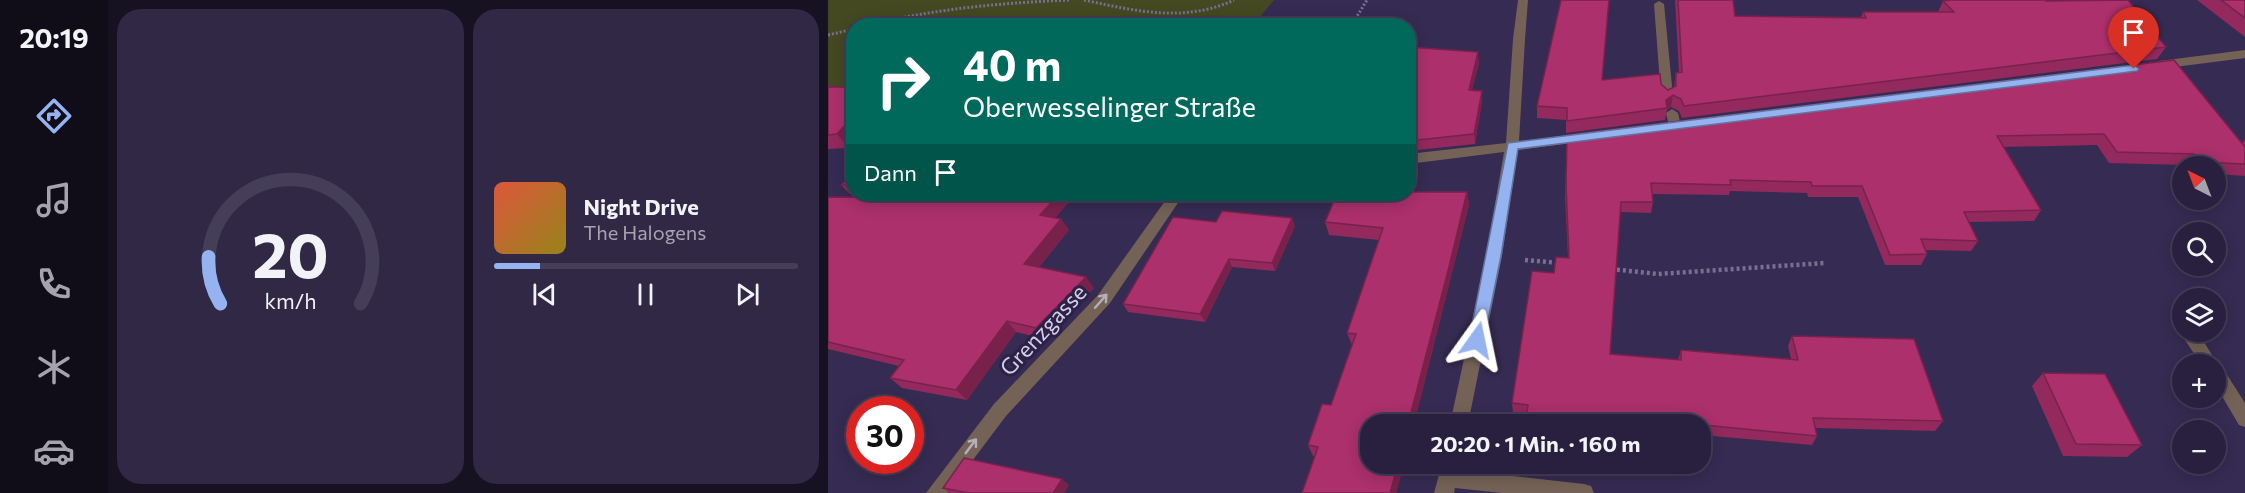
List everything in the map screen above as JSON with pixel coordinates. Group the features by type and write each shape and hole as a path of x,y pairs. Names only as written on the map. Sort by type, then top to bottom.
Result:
{"street":[{"path":"1461,414 1494,256 1512,146 1523,0"},
{"path":"1659,4 1667,96"},
{"path":"2145,67 2245,54"},
{"path":"1416,158 1605,134"},
{"name":"Grenzgasse","path":"936,493 1000,410 1104,299 1172,201"},
{"path":"2226,388 2245,419"},
{"path":"1448,478 1584,493"}],"path":[{"path":"892,18 995,2 1069,0"},
{"path":"1084,0 1128,9 1176,15 1222,7 1234,0"},
{"path":"1356,18 1367,0"},
{"path":"828,35 846,30"},
{"path":"1494,256 1564,264"},
{"path":"1600,268 1658,274 1825,263"}],"green space":[{"path":"828,0 1274,0 1259,18 846,18 846,87 828,87"}],"building":[{"path":"1561,0 1609,0 1602,80 1660,74 1661,84 1668,90 1676,86 1676,73 1682,72 1678,0 1733,0 1735,16 1866,18 1863,12 1954,12 1943,1 1951,0 2128,0 2166,47 1684,106 1681,99 1673,95 1666,100 1667,108 1567,121 1567,108 1537,106"},
{"path":"2221,0 2245,0 2245,18"},
{"path":"1416,48 1478,52 1469,90 1482,91 1474,134 1416,140"},
{"path":"2174,60 2245,147 2245,164 2226,163 2226,156 2117,152 2104,134 1997,136 2041,210 1964,212 1978,241 1921,239 1927,254 1890,255 1862,186 1812,186 1811,182 1730,180 1731,185 1651,183 1653,202 1621,202 1610,354 1681,360 1681,350 1798,360 1792,336 1914,339 1943,421 1813,418 1817,436 1711,426 1711,414 1527,414 1528,405 1512,403 1532,271 1554,273 1556,257 1569,258 1566,185 1567,135"},
{"path":"828,87 846,87 846,124 837,134 828,135"},
{"path":"1416,192 1467,192 1411,414 1360,414 1360,474 1395,474 1390,493 1302,493 1318,447 1308,445 1322,404 1331,405 1356,334 1347,333 1383,228 1325,222 1334,201 1416,201"},
{"path":"828,197 846,197 846,201 1053,201 1040,215 1061,219 1024,264 1086,277 1036,328 1007,321 956,390 890,378 904,360 828,342"},
{"path":"1222,211 1292,218 1272,263 1229,259 1200,314 1123,304 1173,217 1216,222"},
{"path":"2043,373 2105,374 2142,445 2076,444"},
{"path":"964,458 1062,479 1053,493 969,493 943,488"}],"route":[{"path":"1477,340 1494,256 1512,146 2134,69"}]}
